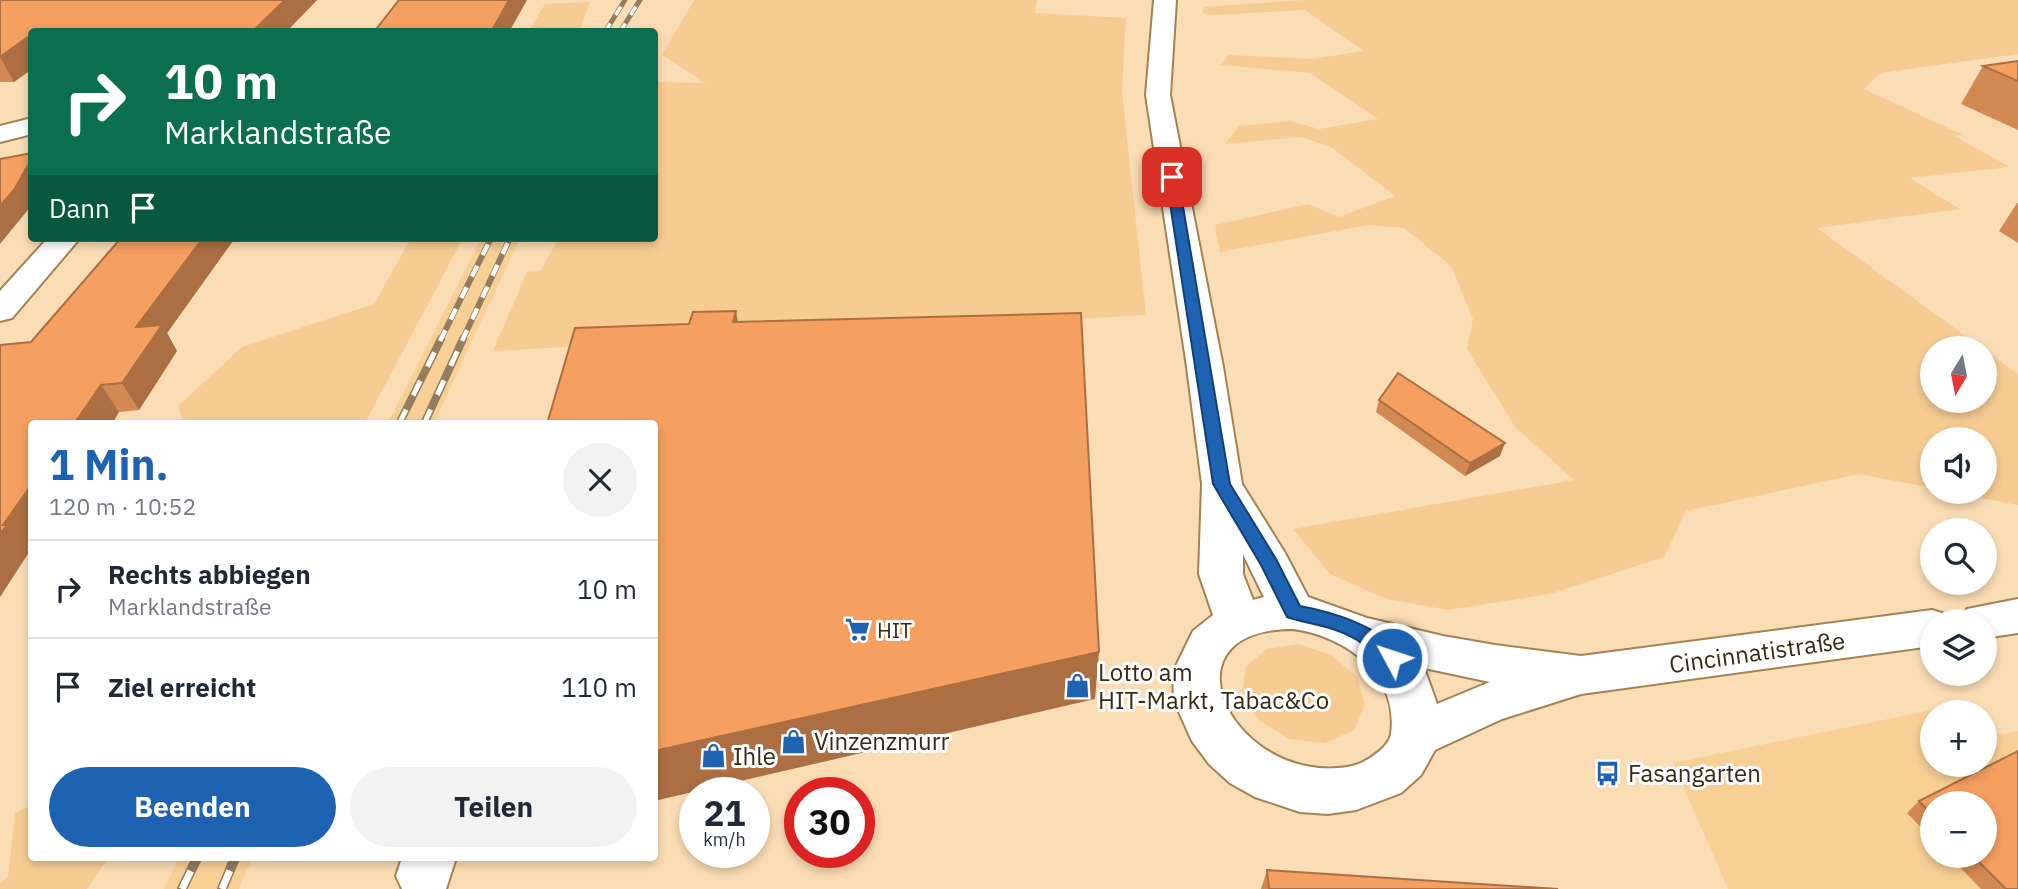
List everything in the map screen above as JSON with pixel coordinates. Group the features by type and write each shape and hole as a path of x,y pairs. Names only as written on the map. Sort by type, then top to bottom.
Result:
{"street":[{"path":"1165,0 1158,95 1205,367 1222,484 1221,574 1238,621"},
{"path":"0,134 28,127"},
{"path":"0,311 61,242"},
{"path":"1222,484 1270,564 1293,612"},
{"name":"Cincinnatistraße","path":"1364,635 1392,658 1411,687 1416,736 1407,756 1391,772 1369,784 1344,790 1315,791 1286,785 1259,774 1235,758 1216,739 1203,718 1196,696 1196,674 1202,656 1217,635 1238,621 1265,614 1293,612 1329,619 1364,635 1466,659 1581,676"},
{"path":"1997,619 2018,617"},
{"name":"Cincinnatistraße","path":"1416,736 1488,704 1581,676 1920,630"}],"shaded area":[{"path":"694,0 1037,0 1035,13 1126,18 1122,91 1146,315 493,351 527,272 540,271 557,242 658,242 658,82 706,83 662,55"},
{"path":"1304,0 2018,0 2018,54 1880,73 1864,89 1963,135 1954,136 2010,167 1910,178 1960,209 1817,228 1966,336 1920,336 1920,413 1997,413 1997,359 2018,374 2018,505 1997,501 1997,427 1920,427 1920,486 1859,474 1686,511 1664,557 1550,594 1448,610 1386,599 1330,574 1293,529 1574,480 1515,427 1467,349 1473,319 1451,266 1404,228 1369,225 1220,252 1215,225 1308,204 1339,217 1395,196 1331,147 1301,137 1225,144 1239,126 1290,121 1319,129 1378,119 1310,73 1221,65 1229,55 1312,59 1364,51 1305,10 1213,15 1202,13 1204,7"},
{"path":"590,2 580,28 531,28 545,4"},
{"path":"409,242 461,242 367,420 183,420 178,406 242,347 374,304"},
{"path":"479,242 518,242 435,420 390,420"},
{"path":"1299,644 1331,655 1357,677 1365,705 1354,730 1325,743 1289,739 1258,720 1242,693 1246,666 1267,649"},
{"path":"1920,712 1920,777 1997,777 1997,735 2018,731 2018,889 1728,889 1673,763"},
{"path":"28,806 28,861 106,861 87,889 0,889 0,883 8,876 15,813"},
{"path":"178,861 251,861 239,889 164,889"}],"building":[{"path":"0,0 285,0 256,28 28,28 28,37 0,57"},
{"path":"399,0 509,0 493,28 377,28"},
{"path":"2018,61 2018,81 1983,66"},
{"path":"28,154 28,165 14,190 0,206 0,159"},
{"path":"118,242 200,242 136,327 162,325 122,383 101,385 77,420 28,420 28,490 3,525 7,525 0,534 0,345 31,342"},
{"path":"736,311 733,322 1081,313 1099,652 658,750 658,420 548,420 575,328 689,324 693,312"},
{"path":"1398,373 1505,443 1470,463 1379,400"},
{"path":"2018,751 2018,889 2006,889 1985,868 1997,868 1997,791 1939,791 1967,777 1997,777 1997,762"},
{"path":"1267,870 1558,889 1269,889"}],"railway":[{"path":"608,28 625,0"},
{"path":"622,28 640,0"},
{"path":"440,341 489,242"},
{"path":"462,341 508,242"},
{"path":"401,420 441,339"},
{"path":"426,420 463,339"},
{"path":"182,889 196,861"},
{"path":"222,889 234,861"}],"place":[{"name":"HIT","path":"857,630"},
{"name":"Lotto am HIT-Markt, Tabac&Co","path":"1078,686"},
{"name":"Vinzenzmurr","path":"794,741"},
{"name":"Ihle","path":"713,756"},
{"name":"Fasangarten","path":"1608,773"}],"route":[{"path":"1172,177 1222,484 1270,564 1293,612 1329,619 1364,635 1392,658"}]}
